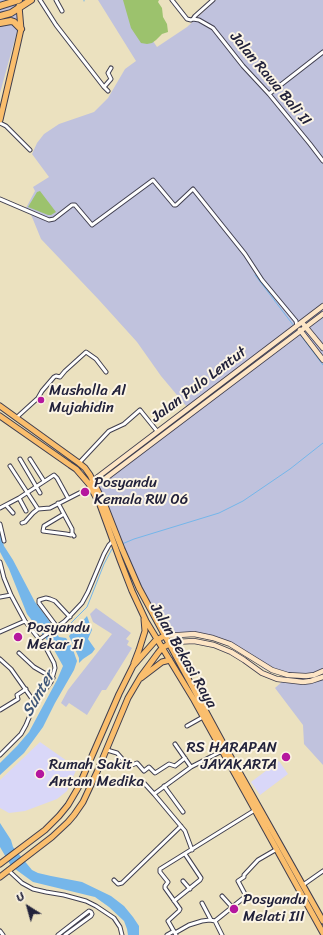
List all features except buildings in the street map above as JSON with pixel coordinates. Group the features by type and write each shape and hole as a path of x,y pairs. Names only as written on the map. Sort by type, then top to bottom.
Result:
{"highway":[{"path":"0,6 31,0"},
{"path":"0,16 11,13 19,3"},
{"path":"0,23 11,21 14,22 20,29"}],"main road":[{"path":"0,121 20,29 19,3"},
{"name":"Jalan Bekasi Raya","path":"0,406 79,462 85,468 91,485"},
{"name":"Jalan Bekasi Raya","path":"0,416 76,469 91,485 104,503 115,541 196,699 323,921"},
{"name":"Jalan Bekasi Raya","path":"120,550 120,560 144,616 162,648 196,699 203,717 323,934"},
{"path":"1,863 45,830 75,794 133,666 145,631 144,616"},
{"path":"133,666 157,639 164,636"},
{"path":"0,877 52,837 74,815 83,802 107,750 126,702 136,683 162,648 169,644"},
{"path":"136,683 162,662 170,660"}],"street":[{"path":"40,0 56,25 108,91"},
{"path":"56,0 62,11"},
{"name":"Jalan Rawa Bali II","path":"172,0 187,19 199,20 213,28 243,66 269,94 323,160"},
{"path":"193,19 213,0"},
{"path":"269,94 323,52"},
{"path":"104,87 111,79 108,72 111,68"},
{"path":"0,121 30,150"},
{"path":"0,199 49,220 54,219 72,205 75,205 92,226 153,180 174,205 176,205 194,189 262,280 296,321 302,322 323,348"},
{"name":"Jalan Pulo Lentut","path":"91,485 157,431 323,306"},
{"name":"Jalan Pulo Lentut","path":"91,485 323,314"},
{"path":"296,321 295,327 323,360"},
{"path":"16,418 38,398 54,377 60,377 87,352 96,359 106,372"},
{"path":"79,462 109,432 124,424 140,410 157,431"},
{"path":"20,459 40,493"},
{"path":"30,459 44,481"},
{"path":"10,466 38,509"},
{"path":"0,508 19,498 55,475 68,498"},
{"path":"22,524 26,522 38,509 50,508 91,485"},
{"path":"19,498 26,511"},
{"path":"58,504 64,514 70,524 73,534 70,535 44,532 44,526 64,514"},
{"path":"6,505 13,513"},
{"path":"0,524 4,541"},
{"path":"40,638 70,617 82,603 104,554 109,545 115,541"},
{"path":"0,562 2,578 25,620 46,648 55,668 51,682 36,703 21,734 1,753"},
{"path":"0,597 11,595"},
{"path":"57,627 39,603 39,600 46,598 55,601 70,617"},
{"path":"0,632 25,620"},
{"path":"164,636 194,634 220,640 230,644 272,670 288,675 306,676 314,675 323,671"},
{"path":"194,634 194,641"},
{"path":"169,644 175,642 194,641 214,645 223,648 262,672 277,679 303,682 323,678"},
{"path":"19,653 34,667 53,678"},
{"path":"244,660 247,655"},
{"path":"1,661 26,688 36,703"},
{"path":"0,710 18,699 17,695 26,688"},
{"path":"188,726 203,717"},
{"path":"175,744 191,767"},
{"path":"107,750 117,754 125,762 129,761 132,765 138,763 144,771 150,768 154,773 168,764 175,766 185,758"},
{"path":"154,794 191,767 222,751"},
{"path":"144,783 185,831 192,850"},
{"path":"164,786 183,812"},
{"path":"175,933 168,921 180,909 165,888 168,882 160,871 161,869 255,810"},
{"path":"114,880 118,884 122,883 181,826"},
{"path":"167,935 202,922 213,921 232,907 246,896 239,881 257,861 277,849"},
{"path":"174,901 190,889 201,878 185,854"},
{"path":"9,870 22,883 33,889 64,895 86,901 96,906 114,918 120,927 122,935"},
{"path":"303,885 323,871"},
{"path":"183,881 190,889"},
{"path":"222,896 232,907"},
{"path":"202,903 222,935"},
{"path":"58,935 91,912 91,916 65,935"},
{"path":"0,931 3,935"}],"shaded area":[{"path":"0,0 14,0 21,17 0,93"},
{"path":"98,0 134,0 149,35 157,47 187,27 216,0 323,0 323,765 304,744 303,725 275,688 284,680 285,676 264,669 246,653 224,641 194,635 168,634 140,590 99,486 192,413 161,376 137,342 41,239 32,217 26,208 35,191 33,187 49,177 32,154 37,143 44,134 59,124 94,112 108,98 125,69 136,61"},
{"path":"96,608 131,633 126,639 129,641 127,645 132,648 106,690 102,690 87,715 69,703 66,707 61,703 68,690 112,634 93,622 90,614"},
{"name":"Rumah Sakit Antam Medika","path":"40,742 77,768 67,791 57,799 25,811 9,813 0,808 0,780"},
{"path":"279,761 288,774 260,795 251,782"}],"green space":[{"path":"123,0 159,0 158,2 162,8 163,17 167,24 168,32 162,34 152,43 141,43 131,28"},
{"path":"40,191 56,212 51,215 28,207 37,192"}],"water":[{"path":"0,529 4,546 35,602 59,637 66,638 72,647 77,661 74,670 43,727 24,753 0,775 0,763 29,732 63,666 53,648 27,614 9,569 0,552"},
{"path":"87,616 92,630 88,639 95,649 79,663 79,658 69,636"},
{"path":"0,823 11,840 13,847 32,870 38,873 82,882 111,896 124,906 133,917 139,926 139,935 128,935 124,921 109,907 95,897 33,882 11,866 0,847"}],"waterway":[{"path":"255,275 294,326"},
{"path":"299,333 323,365"},
{"path":"122,544 219,513 243,501 290,469 323,443"},
{"path":"57,634 70,624 87,607 104,564 114,548"}],"place":[{"name":"Musholla Al Mujahidin","path":"41,400"},
{"name":"Posyandu Kemala RW 06","path":"85,492"},
{"name":"Posyandu Mekar II","path":"18,637"},
{"name":"RS HARAPAN JAYAKARTA","path":"286,757"},
{"name":"Rumah Sakit Antam Medika","path":"40,774"},
{"name":"Posyandu Melati III","path":"234,909"}],"water label":[{"name":"Sunter","path":"39,694"}]}
